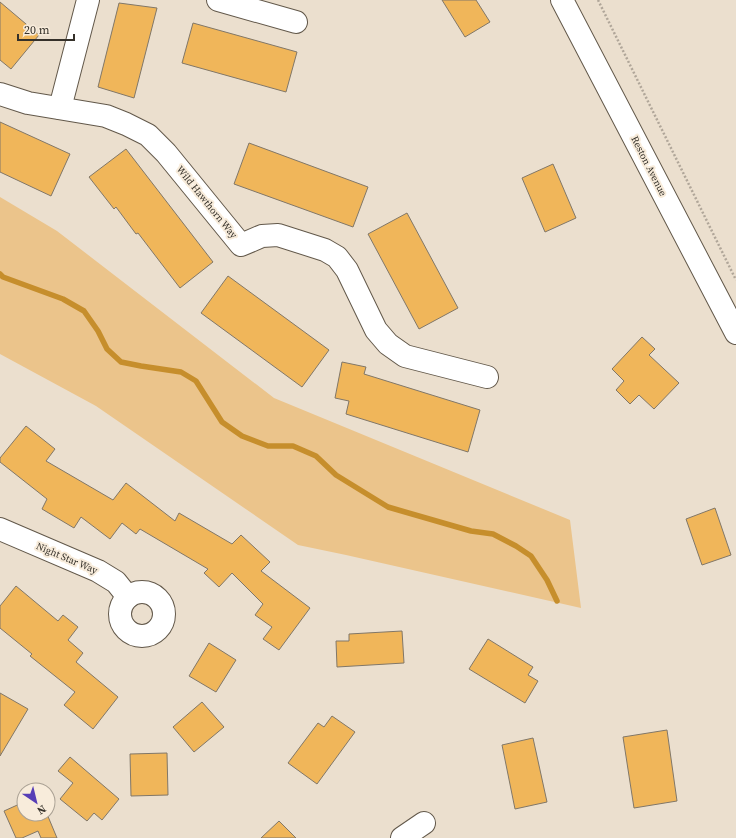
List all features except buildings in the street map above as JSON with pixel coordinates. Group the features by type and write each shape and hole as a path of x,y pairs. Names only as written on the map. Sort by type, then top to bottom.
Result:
{"street":[{"path":"60,108 88,0"},
{"path":"218,0 296,22"},
{"name":"Reston Avenue","path":"562,0 736,333"},
{"name":"Wild Hawthorn Way","path":"0,94 28,103 106,116 148,135 166,153 241,246 262,236 278,235 326,250 337,258 347,270 376,330 388,344 405,356 487,377"},
{"name":"Night Star Way","path":"0,529 98,571 116,582 128,596"},
{"path":"402,838 424,823"}],"path":[{"path":"598,0 736,280"}],"shaded area":[{"path":"0,197 57,231 274,398 570,520 581,608 298,545 96,406 0,354"}],"waterway":[{"path":"0,274 3,277 63,299 84,311 98,331 107,349 121,362 181,372 196,381 222,422 242,436 268,446 293,446 316,456 336,475 388,507 471,531 493,534 516,546 531,556 547,580 557,601"}]}
